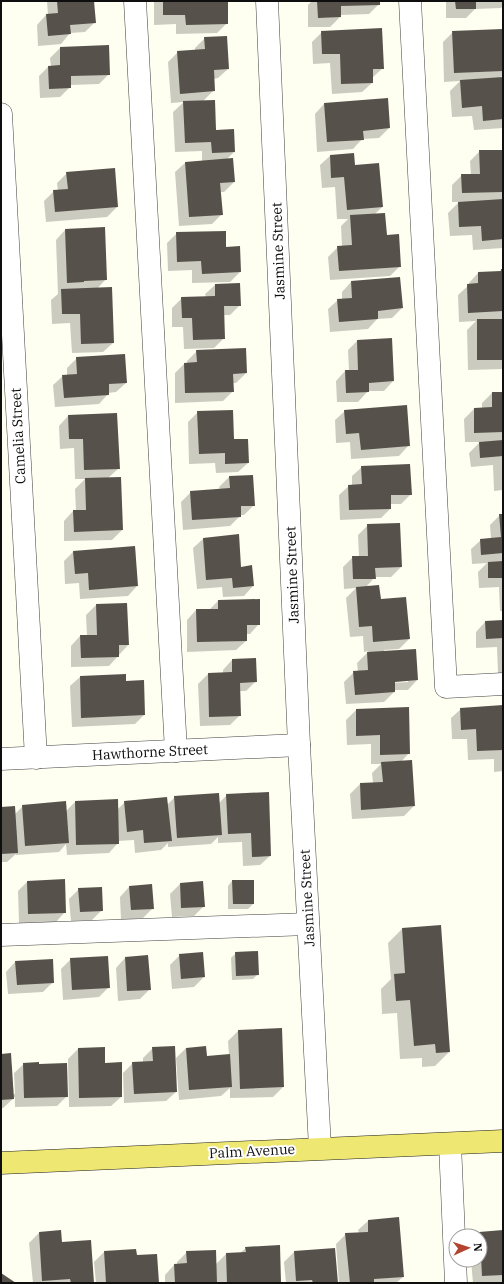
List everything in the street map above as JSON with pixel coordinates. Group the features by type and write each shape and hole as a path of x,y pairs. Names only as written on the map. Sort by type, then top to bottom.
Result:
{"main road":[{"name":"Palm Avenue","path":"1,1163 503,1141"}],"street":[{"path":"135,1 176,751"},
{"name":"Jasmine Street","path":"267,1 299,745 320,1148"},
{"path":"410,1 446,688 503,684"},
{"name":"Camelia Street","path":"1,114 36,758"},
{"name":"Hawthorne Street","path":"1,759 299,745"},
{"path":"1,935 308,924"},
{"path":"450,1144 456,1283"}],"building":[{"path":"57,1 94,1 96,23 70,25 71,34 48,36 46,14 58,13"},
{"path":"163,1 228,1 228,24 186,25 185,15 163,15"},
{"path":"317,1 380,1 380,5 341,6 341,17 318,18"},
{"path":"455,1 476,1 476,9 456,9"},
{"path":"382,28 384,69 373,69 373,83 341,84 340,54 322,54 321,31"},
{"path":"503,29 503,71 454,73 452,31"},
{"path":"227,36 229,69 214,70 215,91 180,94 177,51 205,49 204,37"},
{"path":"109,45 110,75 71,76 71,88 49,89 48,66 60,65 60,47"},
{"path":"503,77 503,119 483,121 482,106 462,108 460,80"},
{"path":"388,98 390,128 363,131 364,140 327,142 324,103"},
{"path":"215,100 216,130 234,129 235,152 212,153 211,142 185,143 183,101"},
{"path":"479,150 503,150 503,192 462,193 461,174 480,174"},
{"path":"354,153 355,165 379,163 383,207 347,210 344,177 331,178 330,155"},
{"path":"233,158 235,182 220,183 223,215 189,217 185,162"},
{"path":"115,168 118,207 55,212 53,190 68,189 66,172"},
{"path":"503,199 503,239 482,241 481,226 459,227 458,202"},
{"path":"385,213 387,235 399,234 401,267 339,271 337,246 352,245 350,215"},
{"path":"105,227 107,280 67,283 65,229"},
{"path":"226,231 226,247 240,246 241,272 202,274 201,261 177,262 176,232"},
{"path":"501,269 503,269 503,311 468,313 467,284 478,283 478,272 501,271"},
{"path":"400,277 403,308 378,311 378,319 339,322 337,299 352,298 351,281"},
{"path":"240,283 241,306 224,306 225,339 193,340 192,318 182,318 181,297 215,296 215,284"},
{"path":"112,287 114,343 81,344 80,314 62,314 61,289"},
{"path":"477,319 503,319 503,360 477,360"},
{"path":"392,338 394,381 369,383 369,392 346,393 345,370 358,370 357,340"},
{"path":"246,348 247,373 233,374 234,392 185,393 184,363 197,362 196,350"},
{"path":"125,354 127,383 109,384 109,395 64,398 62,375 77,374 76,357"},
{"path":"492,392 503,392 503,432 474,433 474,408 492,407"},
{"path":"407,405 410,446 361,450 359,433 346,434 344,410"},
{"path":"233,410 234,439 248,439 249,463 225,464 225,453 199,454 197,411"},
{"path":"117,413 120,469 84,470 83,439 69,439 68,415"},
{"path":"503,440 503,456 480,458 479,442"},
{"path":"410,464 412,495 391,495 391,509 349,510 348,485 362,484 361,466"},
{"path":"253,475 255,506 241,506 241,517 192,520 190,491 230,488 229,476"},
{"path":"121,477 123,530 74,532 73,510 86,510 85,478"},
{"path":"499,514 503,514 503,553 481,555 480,539 501,537"},
{"path":"400,523 402,567 375,568 376,579 353,579 352,556 368,556 367,524"},
{"path":"239,534 241,567 252,565 254,586 233,588 232,578 206,580 203,538"},
{"path":"135,546 138,586 89,590 88,573 75,574 73,551"},
{"path":"503,561 503,578 488,578 488,562"},
{"path":"379,585 381,599 406,597 410,639 373,642 372,626 359,627 356,587"},
{"path":"260,599 260,625 247,625 247,641 197,642 196,609 218,609 218,600"},
{"path":"127,603 129,645 119,645 119,657 81,658 80,635 97,635 96,604"},
{"path":"503,620 503,638 486,639 485,621"},
{"path":"416,649 418,680 395,682 395,692 355,695 353,671 368,670 367,652"},
{"path":"256,658 257,682 240,683 241,716 209,717 208,673 232,672 232,659"},
{"path":"126,674 126,681 144,680 145,715 81,718 80,676"},
{"path":"503,705 503,750 477,751 476,729 461,730 460,708"},
{"path":"409,707 410,754 380,755 380,735 356,736 356,709"},
{"path":"412,760 415,806 361,810 360,783 383,782 381,762"},
{"path":"269,792 271,856 252,857 251,833 228,834 226,794"},
{"path":"219,793 222,835 177,838 174,796"},
{"path":"167,797 172,841 144,843 143,830 127,832 124,801"},
{"path":"118,799 119,844 76,845 75,801"},
{"path":"66,801 69,843 25,846 22,805"},
{"path":"15,806 18,853 1,854 1,807"},
{"path":"65,879 66,913 28,914 27,881"},
{"path":"232,880 254,880 254,904 233,904"},
{"path":"203,881 205,907 181,908 180,883"},
{"path":"152,884 154,909 131,910 129,886"},
{"path":"102,887 103,911 80,912 78,888"},
{"path":"441,925 450,1052 436,1053 435,1044 414,1046 410,1000 396,1001 394,974 405,973 402,928"},
{"path":"258,951 259,975 236,976 235,952"},
{"path":"203,952 205,977 181,979 179,954"},
{"path":"148,955 151,990 127,991 125,957"},
{"path":"108,956 110,988 72,990 70,958"},
{"path":"53,959 54,983 17,985 15,961"},
{"path":"282,1028 284,1087 240,1089 238,1030"},
{"path":"175,1046 177,1092 134,1094 132,1062 153,1061 152,1047"},
{"path":"206,1046 207,1056 230,1054 232,1087 189,1090 186,1048"},
{"path":"105,1047 105,1063 122,1062 122,1097 79,1098 78,1048"},
{"path":"11,1053 14,1099 1,1100 1,1054"},
{"path":"39,1062 39,1064 67,1063 68,1097 24,1098 23,1063"},
{"path":"399,1217 404,1277 374,1279 374,1283 350,1283 345,1233 368,1232 368,1220"},
{"path":"61,1230 62,1242 91,1240 94,1283 71,1283 70,1279 42,1281 39,1232"},
{"path":"503,1230 503,1275 482,1276 482,1268 488,1268 488,1231"},
{"path":"280,1245 281,1283 227,1283 226,1253 246,1252 245,1247"},
{"path":"335,1248 338,1283 313,1283 312,1280 296,1281 294,1251"},
{"path":"136,1249 137,1255 157,1254 159,1283 106,1283 104,1251"},
{"path":"216,1250 217,1283 175,1283 174,1264 187,1263 186,1251"},
{"path":"1,1273 16,1283 1,1283"}]}
